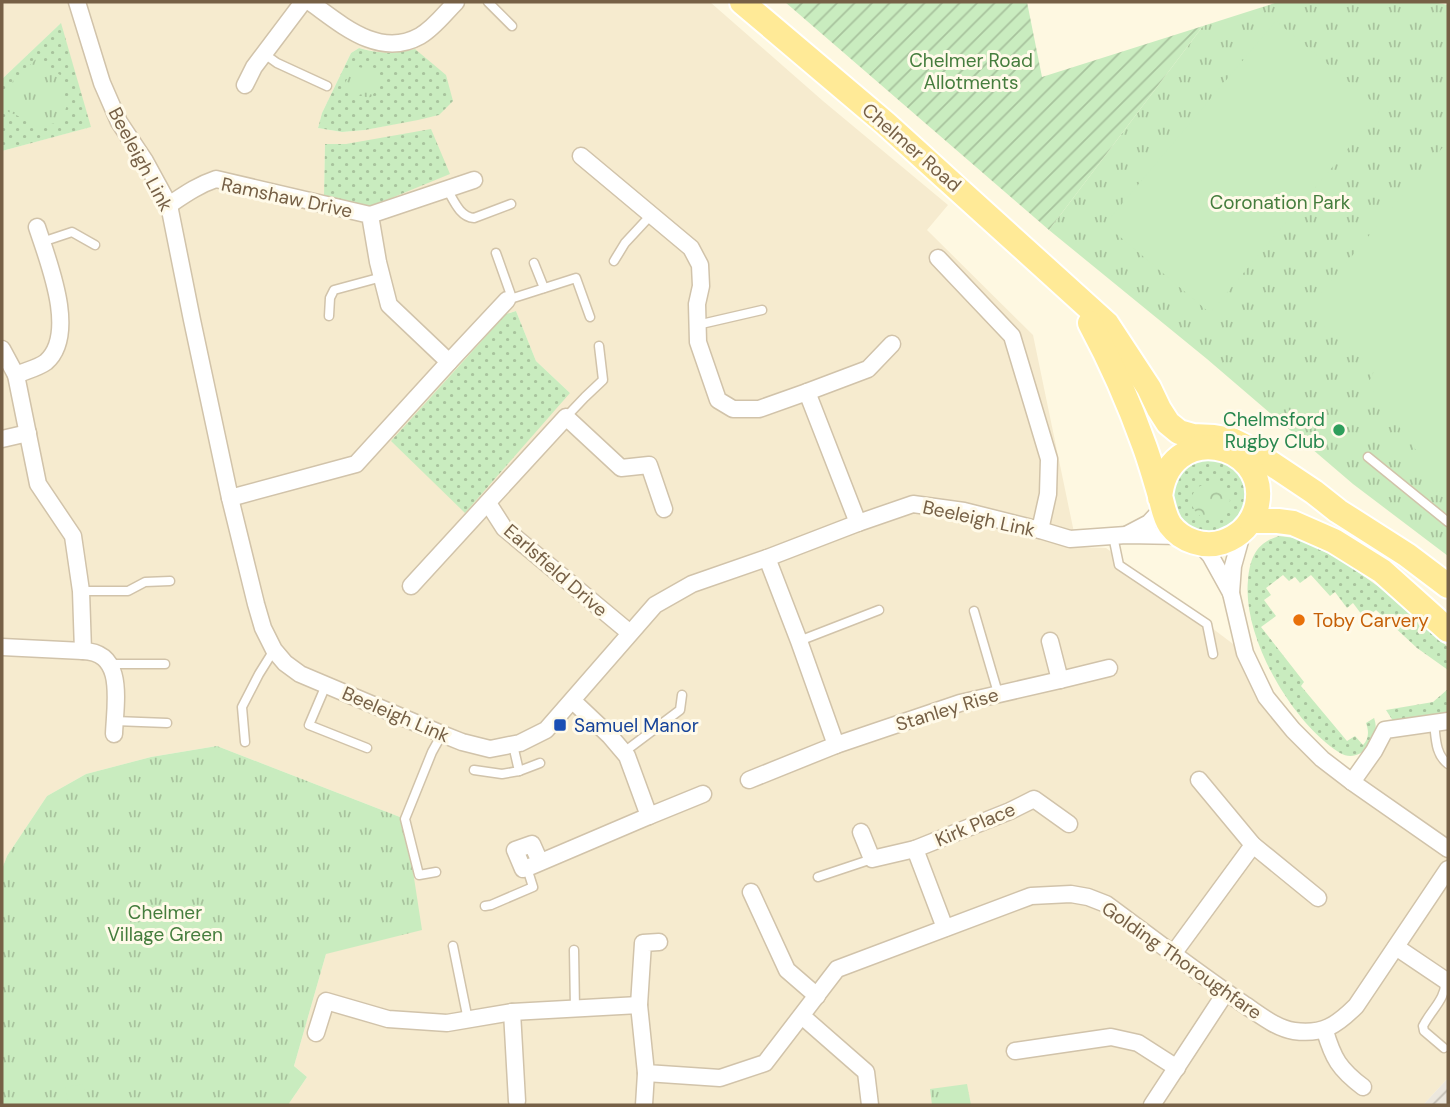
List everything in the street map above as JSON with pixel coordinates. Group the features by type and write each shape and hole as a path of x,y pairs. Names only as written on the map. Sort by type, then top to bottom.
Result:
{"main road":[{"name":"Chelmer Road","path":"742,2 885,122 1107,324 1149,388 1168,423 1174,428 1193,436 1232,440 1248,448 1407,555 1448,586"},
{"name":"Chelmer Road","path":"1077,297 1123,392 1144,446 1164,514 1171,526 1191,540"},
{"name":"Chelmer Road","path":"1124,350 1156,429 1168,441 1181,449 1226,449 1298,493 1338,511"},
{"path":"1162,503 1162,484 1167,471 1175,460 1186,452 1199,448"},
{"path":"1191,540 1216,544 1230,540 1247,526 1257,505 1258,491 1255,477 1237,456"},
{"path":"1247,526 1278,520 1293,523 1334,541 1382,571 1448,630"}],"street":[{"name":"Beeleigh Link","path":"78,2 102,83 118,122 145,161 169,205 230,498 263,628 274,650 300,674 462,742 490,749 520,743 546,730 656,605 692,584 912,504 964,512 1070,539 1120,536 1191,540"},
{"path":"245,85 263,53 303,2"},
{"path":"310,2 351,32 381,43 408,41 420,36 456,2"},
{"path":"581,156 691,248 700,265 698,342 718,400 733,409 759,409 867,369 892,344"},
{"name":"Ramshaw Drive","path":"169,205 191,190 216,179 370,215 474,180"},
{"name":"Ramshaw Drive","path":"370,215 389,305 449,362"},
{"path":"16,375 45,363 57,347 61,323 54,278 39,235"},
{"path":"938,258 1012,336 1049,459 1048,494 1040,530"},
{"path":"230,498 356,464 509,299"},
{"path":"2,349 16,375 38,484 73,536 81,591 83,651"},
{"path":"807,391 858,523"},
{"path":"411,586 566,417 621,468 649,465 664,509"},
{"path":"2,439 28,433"},
{"name":"Earlsfield Drive","path":"488,503 503,528 630,633"},
{"name":"Beeleigh Link","path":"1120,536 1149,523 1162,503"},
{"path":"1231,593 1233,566 1247,526"},
{"path":"1191,540 1210,555 1231,593 1245,653 1266,698 1322,759 1448,849"},
{"path":"767,558 836,745"},
{"path":"1050,641 1060,680"},
{"path":"2,647 83,651 102,655 110,664 116,681 115,727"},
{"name":"Stanley Rise","path":"750,780 836,745 960,703 1110,668"},
{"path":"573,701 627,756 649,816"},
{"path":"1352,782 1385,730 1441,722"},
{"path":"1199,780 1253,845 1318,898"},
{"path":"534,865 703,794"},
{"name":"Kirk Place","path":"872,859 915,849 1034,799 1069,824"},
{"path":"862,832 872,859"},
{"path":"1173,954 1253,845"},
{"name":"Kirk Place","path":"915,849 945,928"},
{"path":"1363,1087 1348,1076 1332,1053 1325,1031 1341,1021 1356,1006 1448,869"},
{"path":"751,892 787,970 817,996"},
{"name":"Golding Thoroughfare","path":"646,1073 720,1078 765,1063 837,969 1031,895 1071,894 1088,897 1106,905 1278,1027 1296,1031 1325,1031"},
{"path":"644,1105 646,1073 639,1005 643,943 659,942"},
{"path":"1396,947 1445,980"},
{"path":"1152,1105 1226,992"},
{"path":"316,1033 326,1001 388,1018 447,1023 512,1012 639,1005"},
{"path":"512,1012 517,1101"},
{"path":"802,1016 866,1072 870,1105"},
{"path":"1015,1051 1111,1037 1138,1044 1177,1068"}],"lane":[{"path":"488,2 512,26"},
{"path":"263,53 277,63 327,86"},
{"path":"447,189 463,215 469,218 511,204"},
{"path":"614,261 625,243 651,215"},
{"path":"39,235 72,232 95,245"},
{"path":"496,253 509,299 576,278 590,317"},
{"path":"534,263 544,288"},
{"path":"329,316 330,299 334,290 382,277"},
{"path":"697,325 762,310"},
{"path":"566,417 603,380 599,346"},
{"path":"1368,457 1448,522"},
{"path":"1120,536 1119,565 1207,624 1213,654"},
{"path":"81,591 128,591 145,582 170,581"},
{"path":"799,641 879,610"},
{"path":"974,611 998,693"},
{"path":"245,742 242,707 274,650"},
{"path":"110,664 165,664"},
{"path":"326,685 309,725 367,748"},
{"path":"624,752 680,710 682,695"},
{"path":"1441,722 1438,753 1448,764"},
{"path":"115,727 167,723"},
{"path":"436,872 419,875 405,819 442,734"},
{"path":"513,744 519,771"},
{"path":"474,770 502,774 540,763"},
{"path":"818,877 872,859"},
{"path":"485,906 533,887 534,865"},
{"path":"453,946 468,1020"},
{"path":"574,950 575,1009"},
{"path":"1444,1048 1424,1031 1423,1026 1442,998 1446,988 1445,980"}],"shaded area":[{"path":"2,2 710,2 948,205 927,230 1033,335 1077,547 1106,548 1245,653 1266,697 1351,782 1385,730 1448,715 1448,1078 1423,1105 288,1105 307,1077 294,1066 326,954 405,819 217,746 151,757 86,774 47,796 7,856 2,869 2,151 90,127 60,24 2,79","holes":["359,48 386,54 402,52 439,115 365,130 342,132 318,128 322,113 351,53","346,144 324,195 325,145","516,311 536,361 570,393 392,441 505,314"]},
{"path":"1448,1078 1448,1105 1423,1105"}],"green space":[{"name":"Chelmer Road Allotments","path":"785,2 1027,2 1042,77 1203,26 1049,230"},
{"name":"Coronation Park","path":"1278,2 1433,2 1448,5 1448,556 1353,484 1207,359 1049,230 1203,26"},
{"path":"1276,21 1381,109 1210,313 1105,224"},
{"path":"61,23 91,127 2,151 2,79"},
{"path":"359,48 387,53 415,49 446,75 453,101 439,115 418,120 342,132 318,128 322,113 351,53"},
{"path":"38,57 60,75 67,105 61,122 41,126 2,109 2,92"},
{"path":"367,65 379,70 380,79 372,97 357,94 344,85 354,66 363,68"},
{"path":"431,129 450,174 367,208 324,195 325,144 346,144"},
{"path":"1448,141 1448,483 1426,464 1368,384 1375,369 1306,311"},
{"path":"516,311 536,361 570,393 465,513 391,441 506,314"},
{"path":"1210,458 1224,461 1237,469 1245,482 1248,496 1245,510 1237,523 1224,531 1210,534 1196,531 1183,523 1175,510 1172,496 1175,482 1183,469 1196,461"},
{"path":"1207,483 1218,483 1226,487 1230,500 1228,511 1212,520 1196,512 1192,500 1198,487"},
{"path":"1279,536 1310,544 1344,562 1379,587 1448,647 1448,670 1417,648 1376,610 1365,619 1353,603 1347,608 1335,592 1330,596 1311,575 1300,583 1295,577 1289,581 1283,575 1266,588 1271,595 1264,600 1276,616 1261,627 1304,682 1301,686 1347,741 1355,736 1363,745 1368,735 1366,723 1374,718 1376,726 1372,741 1367,748 1355,755 1340,753 1322,739 1288,700 1262,652 1253,627 1248,603 1250,565 1260,547"},
{"path":"1448,689 1448,715 1395,724 1386,710 1433,702"},
{"name":"Chelmer Village Green","path":"217,746 405,819 422,930 326,954 294,1066 307,1077 288,1105 2,1105 2,869 7,856 47,796 86,774 151,757"},
{"path":"84,1084 87,1105 68,1105 65,1087"},
{"path":"967,1084 971,1105 932,1105 930,1089"}],"place":[{"name":"Chelmsford Rugby Club","path":"1339,430"},
{"name":"Toby Carvery","path":"1299,620"},
{"name":"Samuel Manor","path":"560,725"}]}
